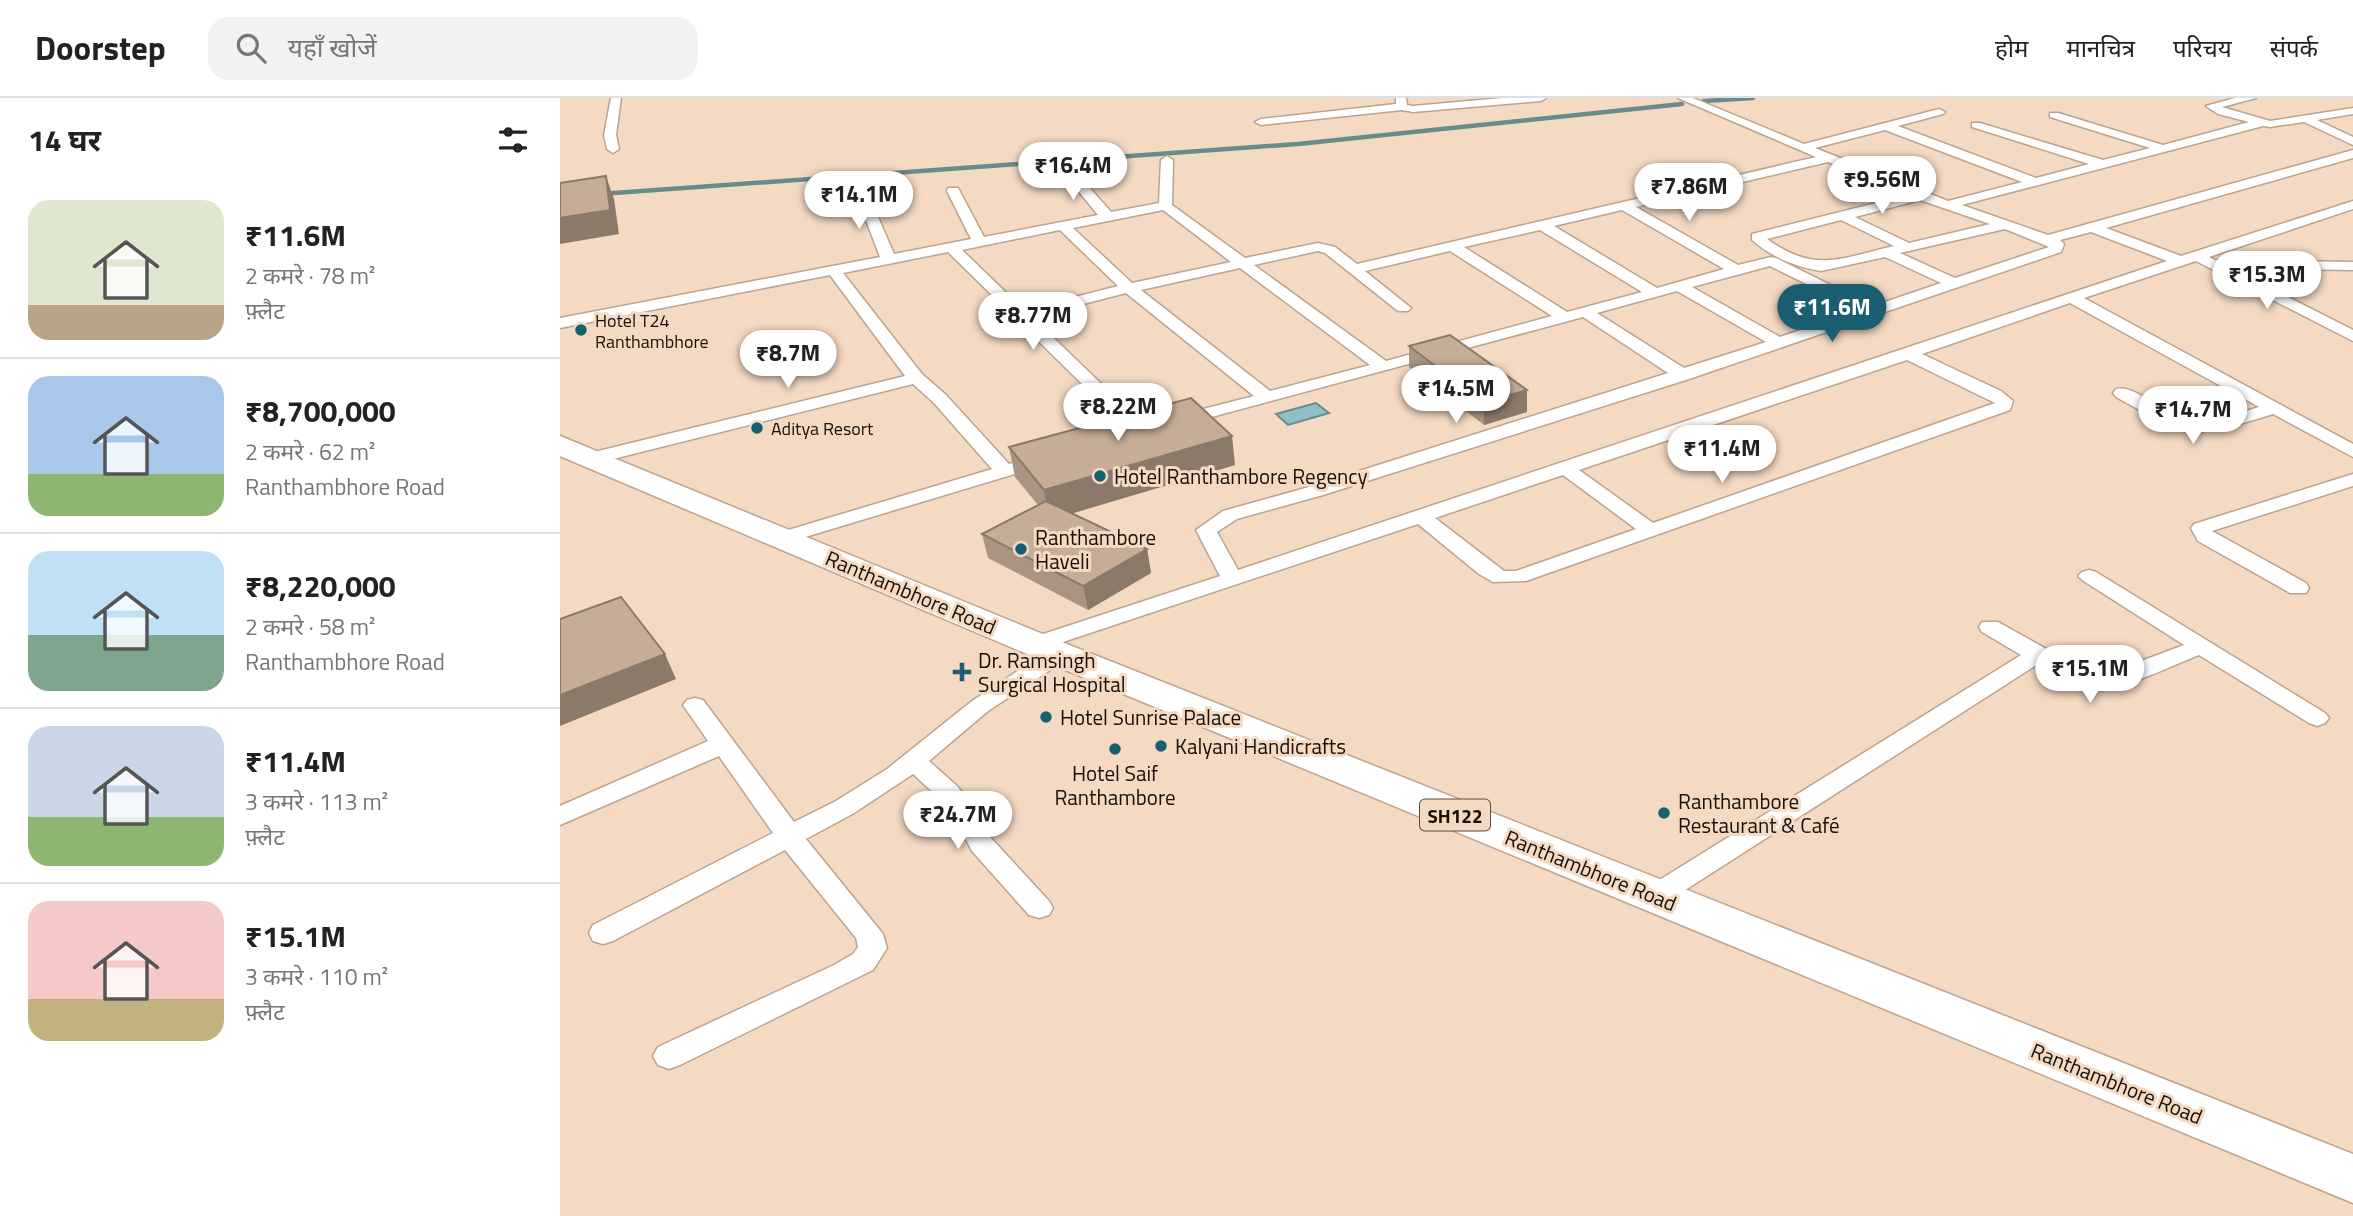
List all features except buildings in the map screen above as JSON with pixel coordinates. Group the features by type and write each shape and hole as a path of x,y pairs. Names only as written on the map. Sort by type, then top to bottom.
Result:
{"main road":[{"name":"Ranthambhore Road","path":"576,451 1048,649 2353,1179"}],"street":[{"path":"612,149 610,135 616,98"},
{"path":"1261,122 1402,103 1413,109 1542,98"},
{"path":"1232,579 1206,530 1230,515 1316,491 1683,375 2056,249 2057,244 2047,239 1921,195 1683,98"},
{"path":"2251,98 2212,106 2222,113 2281,124 2353,111"},
{"path":"1802,148 1939,112"},
{"path":"2054,115 2161,148"},
{"path":"2306,119 2353,141"},
{"path":"1948,205 2260,122"},
{"path":"1976,125 2102,164"},
{"path":"1886,126 2035,182"},
{"path":"2047,239 2353,154"},
{"path":"1354,269 1829,158"},
{"path":"1165,206 1167,160"},
{"path":"1063,165 1108,218"},
{"path":"860,189 890,260"},
{"path":"953,191 979,243"},
{"path":"1921,195 1757,237 1789,256 1821,267 2005,225"},
{"path":"603,933 790,837 896,775 1048,649 1232,579 2353,205"},
{"path":"560,323 1165,206 1383,367"},
{"path":"1623,206 1736,270"},
{"path":"1841,215 1907,247"},
{"path":"1542,225 1655,293"},
{"path":"1063,226 1129,288 1268,398"},
{"path":"2092,228 2181,261"},
{"path":"1452,246 1566,318"},
{"path":"1022,315 1241,262 1318,247 1330,250 1403,308"},
{"path":"952,248 1022,315 1153,427"},
{"path":"1886,252 1953,283"},
{"path":"1116,438 1789,256"},
{"path":"2197,256 2353,336"},
{"path":"1771,261 1872,311"},
{"path":"2212,263 2353,266"},
{"path":"834,271 916,378 940,399 1004,470"},
{"path":"1679,286 1779,343"},
{"path":"2071,297 2353,451"},
{"path":"1585,312 1683,375"},
{"path":"1455,348 1476,363"},
{"path":"1421,516 1486,570 1500,578 1519,577 2004,406 2004,401 1995,395 1908,354"},
{"path":"576,451 916,378"},
{"path":"2122,393 2180,424 2192,427 2207,426 2275,408"},
{"path":"1528,401 1549,416"},
{"path":"782,538 1054,456"},
{"path":"1565,468 1651,531"},
{"path":"2298,587 2205,537 2201,528 2353,480"},
{"path":"2089,576 2317,718"},
{"path":"1990,627 2080,679 2094,684 2107,682 2201,646"},
{"path":"1655,896 2038,654"},
{"path":"669,1056 844,973 863,962 873,948 869,934 790,837 695,705"},
{"path":"560,816 723,744"},
{"path":"913,761 948,792 966,815 981,844 1039,908"}],"water":[{"path":"1316,403 1329,413 1288,425 1276,414"}],"waterway":[{"path":"1704,101 1753,98"},
{"path":"600,194 1298,144 1682,104"}],"place":[{"name":"Hotel T24 Ranthambhore","path":"581,330"},
{"name":"Aditya Resort","path":"757,428"},
{"name":"Hotel Ranthambore Regency","path":"1100,476"},
{"name":"Ranthambore Haveli","path":"1021,549"},
{"name":"Dr. Ramsingh Surgical Hospital","path":"962,672"},
{"name":"Hotel Sunrise Palace","path":"1046,717"},
{"name":"Kalyani Handicrafts","path":"1161,746"},
{"name":"Hotel Saif Ranthambore","path":"1115,749"},
{"name":"Ranthambore Restaurant & Café","path":"1664,813"}]}
